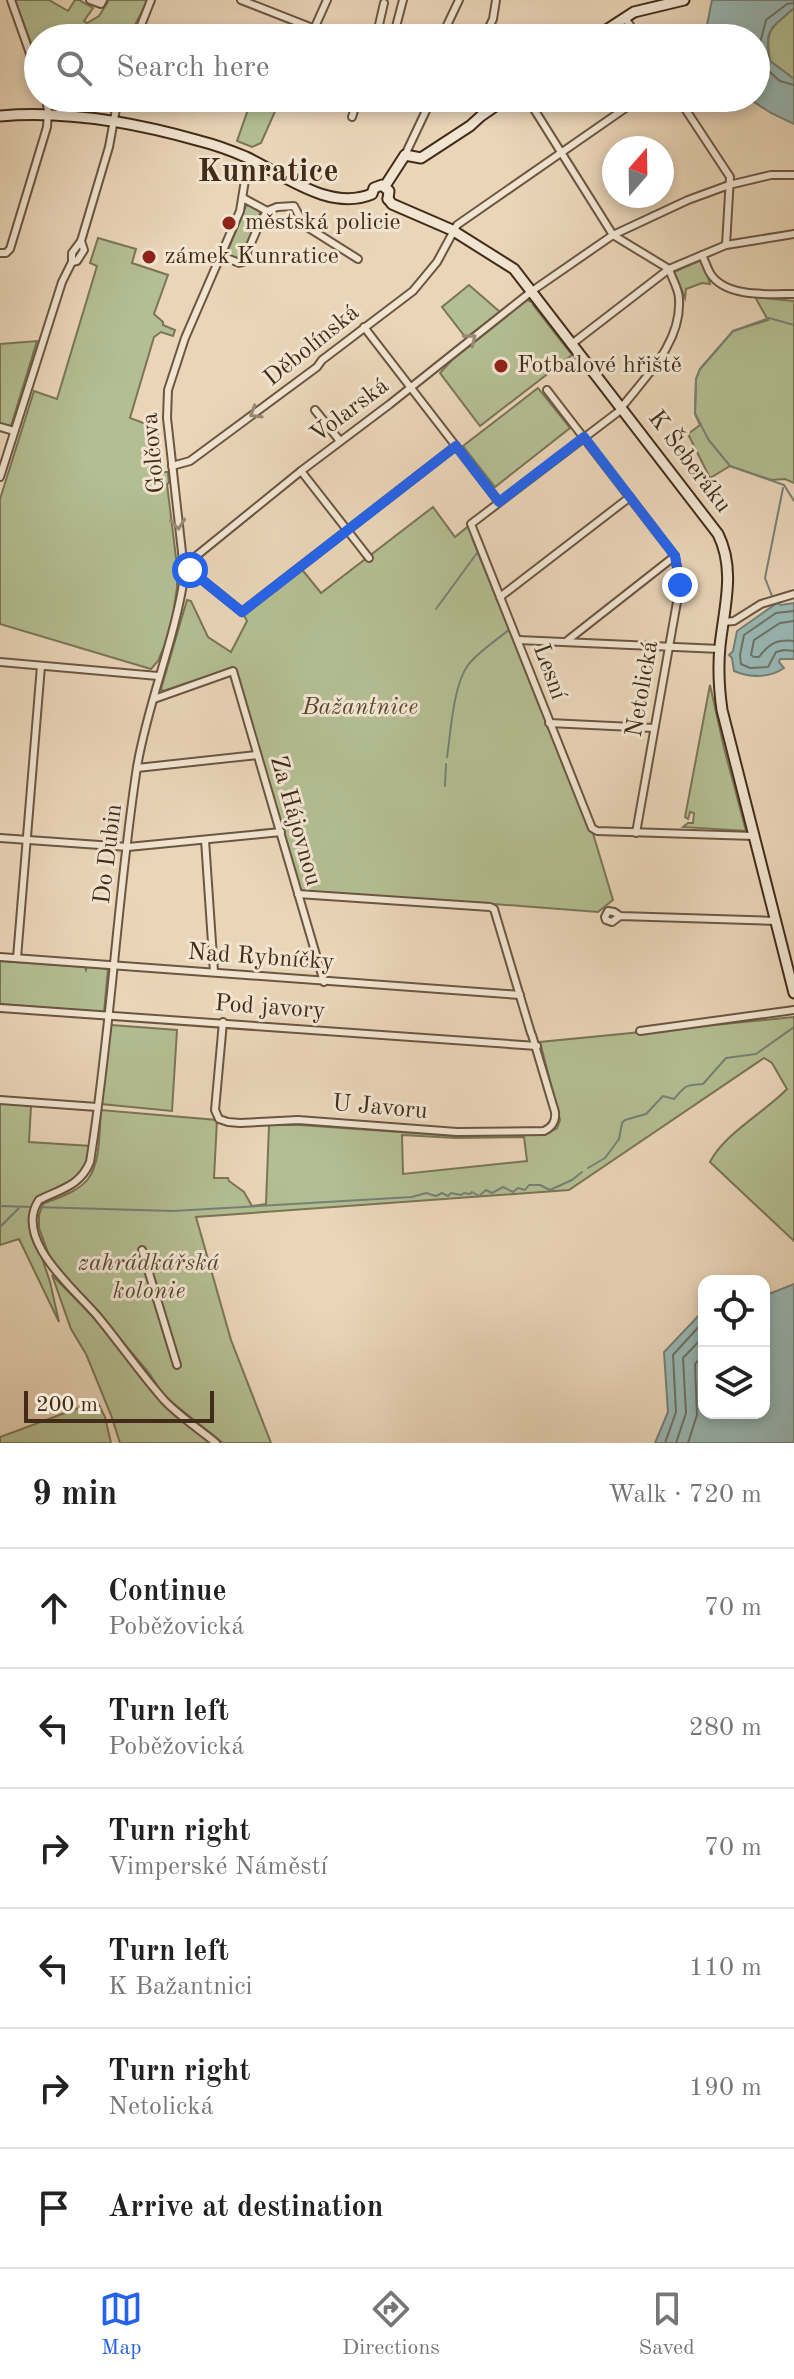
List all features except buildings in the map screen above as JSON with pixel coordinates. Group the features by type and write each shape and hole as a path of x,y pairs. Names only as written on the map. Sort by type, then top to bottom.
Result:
{"street":[{"path":"11,0 24,37"},
{"path":"90,0 101,4 103,0"},
{"path":"142,24 151,0"},
{"path":"241,0 301,24"},
{"path":"316,24 327,0"},
{"path":"397,24 403,0"},
{"path":"448,24 459,0"},
{"path":"491,24 497,8 496,0"},
{"path":"616,24 638,11 684,0"},
{"path":"379,24 384,3"},
{"path":"625,18 629,24"},
{"path":"3,253 10,249 47,127 48,112"},
{"path":"0,477 62,282 72,262 82,256 84,250 81,241 109,147 115,112"},
{"path":"352,117 354,112"},
{"path":"385,186 405,155 425,112"},
{"path":"405,155 421,158 487,112"},
{"path":"364,327 499,502 622,407 658,363 679,309 679,295 669,269 613,235 535,112"},
{"path":"452,230 620,112"},
{"path":"687,112 730,177 726,245"},
{"path":"0,116 114,118 197,140 315,192 354,199 372,194 376,186 385,186"},
{"path":"251,164 243,198 267,211"},
{"name":"Volarská","path":"186,561 532,291 613,235 688,200 729,185 771,175 794,175"},
{"path":"372,194 379,202 388,199 389,191 385,186"},
{"name":"Golčova","path":"187,570 192,566 186,561 172,466 167,418 168,390 185,338 222,256 243,198"},
{"name":"K Šeberáku","path":"388,199 392,204 452,230 514,269 708,518 720,539 725,550 728,578 720,649 722,710 794,993"},
{"path":"222,256 243,262 267,211 294,206 304,225 358,259"},
{"name":"Děbolínská","path":"172,466 190,461 307,375 322,360 413,291 437,262 452,230"},
{"path":"573,343 669,269 726,245 794,234"},
{"path":"702,255 710,274 733,289 757,294 794,294"},
{"path":"547,390 675,556 566,641"},
{"path":"315,410 340,441"},
{"path":"0,427 14,431"},
{"path":"0,662 158,676 187,570 242,612 456,446"},
{"path":"301,471 369,558"},
{"path":"500,597 630,497"},
{"name":"Lesní","path":"499,502 471,524 592,828 597,831 636,833"},
{"name":"Netolická","path":"636,833 680,585 675,556"},
{"path":"723,622 734,621 757,605 794,594"},
{"path":"518,640 720,649"},
{"path":"17,958 41,666"},
{"name":"Za Hájovnou","path":"154,699 233,671 324,982"},
{"name":"Do Dubin","path":"158,676 137,768 90,1162 86,1173 74,1185 43,1198 35,1207 33,1220 38,1241 53,1270 98,1316 165,1401 216,1443"},
{"path":"549,723 654,728"},
{"path":"137,768 257,755"},
{"path":"0,838 128,847 281,832"},
{"path":"636,833 754,836"},
{"path":"205,840 214,972"},
{"path":"298,894 494,909 537,1046"},
{"path":"620,916 776,921"},
{"name":"Nad Rybníčky","path":"0,957 520,995"},
{"name":"Pod javory","path":"0,1008 537,1046"},
{"path":"640,1031 794,1010"},
{"name":"U Javoru","path":"223,1022 215,1110 219,1119 228,1122 298,1120 457,1132 544,1131 551,1127 556,1117 537,1046"},
{"path":"0,1100 97,1107"},
{"path":"142,1250 177,1365"}],"green space":[{"path":"15,0 49,0 68,11 75,0 79,0 93,8 84,21 87,23 99,16 109,0 148,0 135,24 24,24"},
{"path":"794,8 794,79 770,61 770,33"},
{"path":"247,112 275,112 261,143 252,147 237,141"},
{"path":"249,205 261,211 242,256 235,258 227,253"},
{"path":"98,238 136,249 132,263 168,275 154,314 163,325 175,330 173,336 161,332 154,337 130,418 146,424 148,432 158,435 163,472 168,472 177,566 173,615 164,647 151,669 0,624 0,499 34,391 57,399 97,266 90,263"},
{"path":"699,261 704,263 710,284 702,283 686,289 685,298 674,272"},
{"path":"469,285 500,312 466,338 442,307"},
{"path":"755,297 794,301 794,483 785,479 771,480 730,466 710,478 688,434 700,425 695,414 696,379 700,369 733,331 768,320"},
{"name":"Fotbalové hřiště","path":"527,300 534,303 572,355 480,426 440,373"},
{"path":"37,341 11,426 0,423 0,344"},
{"path":"538,388 570,428 495,487 463,446"},
{"name":"Bažantnice","path":"433,507 455,537 471,524 552,736 591,827 613,900 598,912 298,894 232,668 163,691 161,689 187,600 191,601 208,637 231,652 247,621 242,612 300,567 321,593"},
{"path":"710,685 746,831 683,827 693,823 694,813 690,812 688,819 685,817"},
{"path":"0,961 85,967 86,970 87,967 108,969 104,1012 0,1004"},
{"name":"zahrádkářská kolonie","path":"794,1017 794,1241 710,1162 725,1142 787,1089 772,1063 764,1058 569,1190 196,1217 231,1340 271,1443 223,1443 164,1396 149,1373 50,1258 39,1228 39,1215 43,1204 79,1188 88,1179 99,1146 101,1110 217,1120 214,1178 228,1178 244,1192 252,1206 266,1204 269,1125 457,1136 547,1134 557,1128 560,1120 540,1042","holes":["402,1135 524,1137 527,1161 403,1174"]},
{"path":"111,1025 177,1030 172,1111 101,1104"},
{"path":"0,1103 31,1106 29,1142 91,1146 80,1176 39,1198 32,1212 59,1322 19,1239 0,1245"},
{"path":"52,1275 107,1331 162,1401 211,1443 120,1443 86,1354 71,1329"},
{"path":"97,1401 105,1417 111,1443 0,1443 0,1437"}],"water":[{"path":"712,0 794,0 794,8 770,32 770,24 707,24"},
{"path":"770,61 794,79 794,124 771,113"},
{"path":"777,603 794,603 794,659 780,659 784,668 766,675 753,676 734,671 729,655 733,651 737,631"},
{"path":"794,1284 794,1443 655,1443 668,1412 664,1352 698,1316 698,1419 770,1419 770,1294"}],"waterway":[{"path":"794,325 769,318 733,331 700,369 696,379 695,413 708,439 730,466 784,485 794,501"},
{"path":"772,596 765,578 783,488"},
{"path":"472,538 509,629"},
{"path":"436,609 477,553"},
{"path":"447,757 453,709 463,674 477,655 511,628"},
{"path":"445,786 446,764"},
{"path":"588,1168 605,1158 619,1139 625,1120 646,1114 663,1096 674,1099 686,1087 703,1084 726,1058 756,1054 794,1027"},
{"path":"0,1206 173,1211 412,1197 426,1193 448,1196 451,1193 461,1195 472,1192 479,1196 486,1190 492,1193 503,1187 513,1192 518,1188 525,1190 529,1185 540,1185 550,1190 582,1172"},
{"path":"0,1227 19,1208"}],"place":[{"name":"městská policie","path":"229,223"},
{"name":"zámek Kunratice","path":"149,257"},
{"name":"Fotbalové hřiště","path":"501,366"}],"district":[{"name":"Kunratice","path":"268,173"}],"route":[{"path":"190,570 242,612 456,446 499,502 584,437 675,556 680,585"}]}
